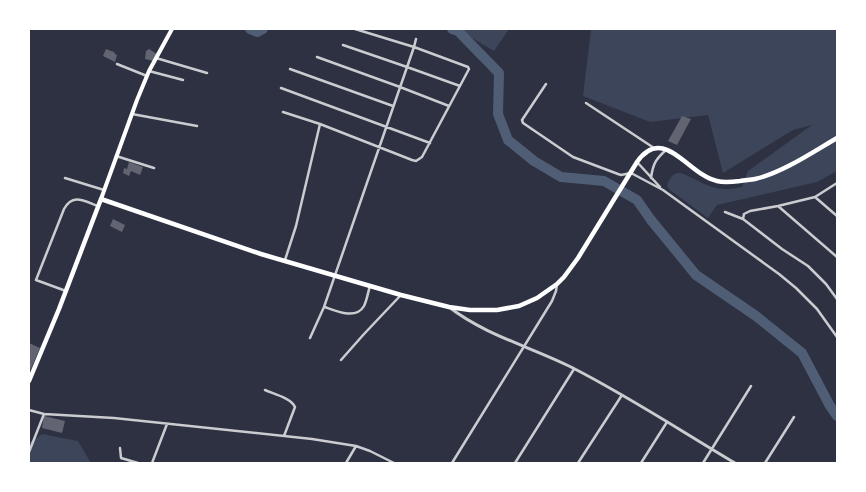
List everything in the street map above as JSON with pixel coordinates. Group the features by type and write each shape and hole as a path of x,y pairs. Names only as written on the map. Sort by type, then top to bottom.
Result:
{"main road":[{"path":"29,381 66,291 147,76 172,30"},
{"path":"101,199 252,251 370,286 448,307 484,311 519,306 537,298 557,284 578,258 637,162 646,151 658,147 667,149 702,176 725,182 755,179 774,173 837,138"}],"street":[{"path":"283,112 320,124 414,161 422,158 469,71 468,67 414,47 355,29"},
{"path":"310,338 324,307 416,39"},
{"path":"343,45 460,86"},
{"path":"317,57 449,106"},
{"path":"156,58 207,73"},
{"path":"117,64 147,76"},
{"path":"290,69 393,106"},
{"path":"150,71 183,80"},
{"path":"546,84 522,120 523,123 576,158 621,175 631,173 663,190 788,281 817,309 837,337"},
{"path":"281,88 430,143"},
{"path":"586,103 654,148"},
{"path":"132,114 197,126"},
{"path":"285,260 296,226 320,124"},
{"path":"651,178 654,164 667,149"},
{"path":"116,156 154,168"},
{"path":"637,162 663,190"},
{"path":"64,178 104,190"},
{"path":"743,219 744,214 750,210 778,206 815,197 837,183"},
{"path":"815,197 837,216"},
{"path":"66,291 36,280 69,202 78,199 98,206"},
{"path":"778,206 837,257"},
{"path":"725,212 743,219 808,266 826,284 837,299"},
{"path":"452,463 552,301 557,284"},
{"path":"324,307 348,314 359,311 363,307 370,286"},
{"path":"342,360 359,338 401,295"},
{"path":"448,307 467,320 574,369 622,395 736,463"},
{"path":"515,463 574,369"},
{"path":"703,463 751,386"},
{"path":"265,390 295,405 284,436"},
{"path":"578,463 622,395"},
{"path":"29,410 44,414 106,417 284,436 356,446 394,463"},
{"path":"29,452 44,414"},
{"path":"765,463 794,417"},
{"path":"641,463 667,422"},
{"path":"152,463 167,424"},
{"path":"346,463 356,446"},
{"path":"120,448 121,458 138,463"}],"shaded area":[{"path":"457,29 509,29 494,51"},
{"path":"591,29 837,29 837,171 817,182 717,205 708,218 670,190 667,186 672,176 681,173 719,188 742,187 748,171 812,125 793,130 723,173 708,115 650,122 583,96"},
{"path":"42,434 78,441 91,463 29,463 29,443"}],"building":[{"path":"106,49 117,55 115,62 103,56"},
{"path":"149,49 157,54 153,61 145,59 146,51"},
{"path":"682,116 691,119 677,145 668,141"},
{"path":"129,162 143,167 140,175 131,171 129,176 123,173 124,168 127,169"},
{"path":"113,219 125,225 122,232 110,226"},
{"path":"29,343 40,348 29,373"},
{"path":"44,416 65,421 62,433 42,428"}],"waterway":[{"path":"250,29 257,32 263,29"},
{"path":"452,29 458,31 499,73 498,114 508,140 534,161 561,177 604,181 637,200 696,275 756,316 802,353 837,416"}]}
